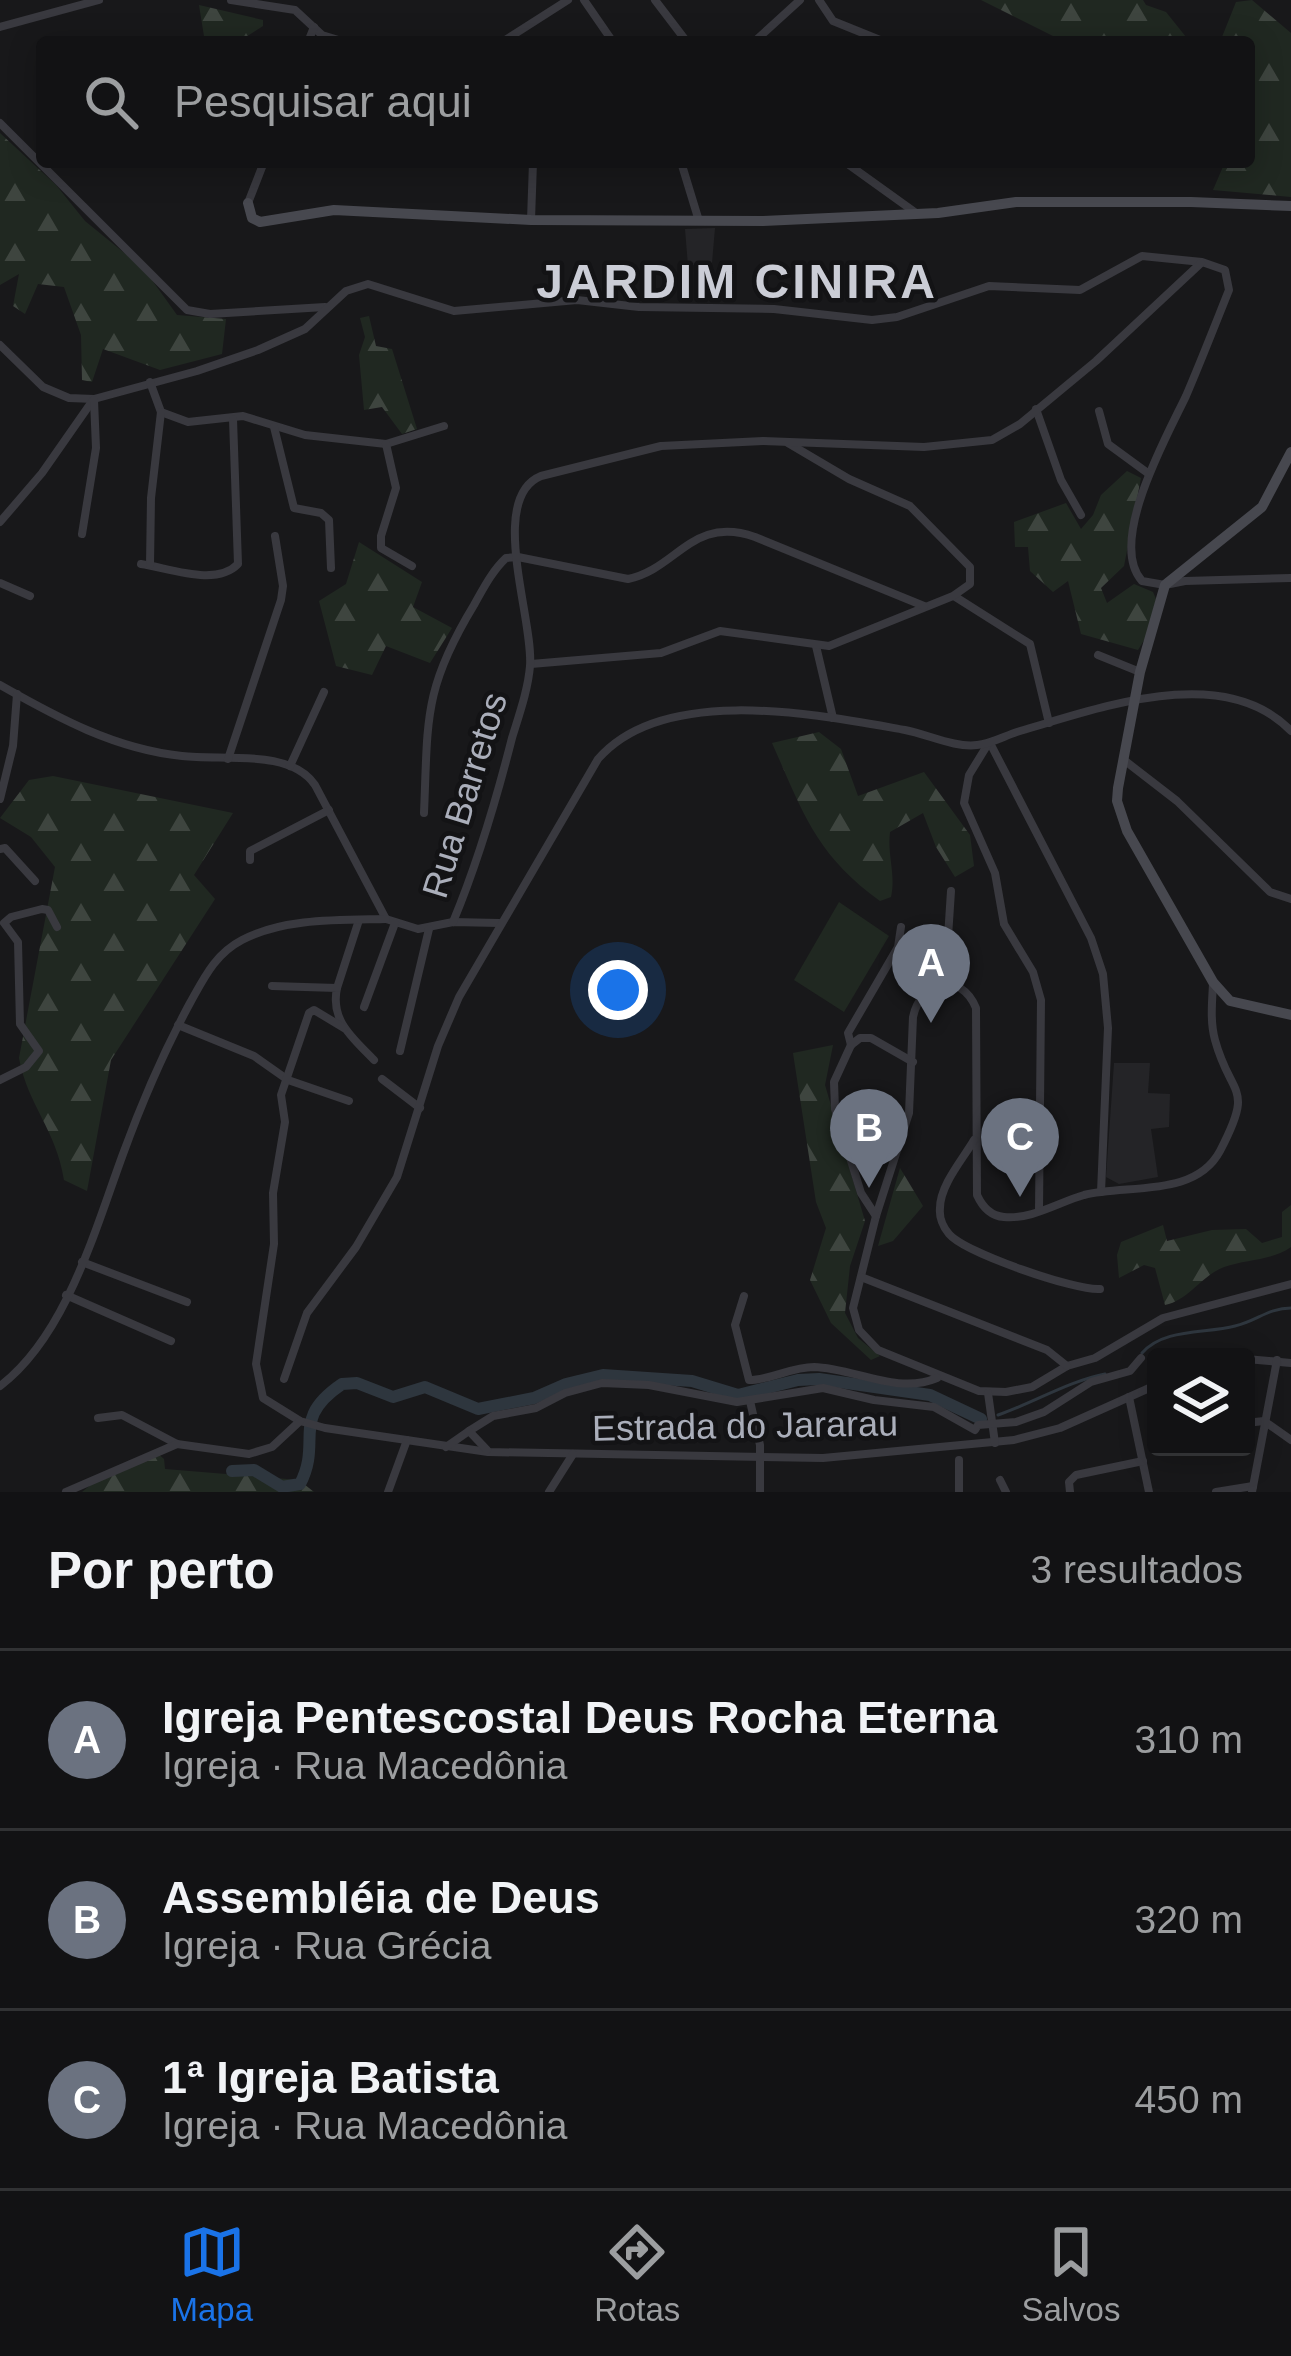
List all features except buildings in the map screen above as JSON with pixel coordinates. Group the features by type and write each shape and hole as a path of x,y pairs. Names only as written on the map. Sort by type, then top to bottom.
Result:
{"street":[{"path":"0,27 99,0"},
{"path":"231,0 295,10 325,36"},
{"path":"511,36 568,0"},
{"path":"584,0 610,36"},
{"path":"655,0 682,36"},
{"path":"761,36 800,0"},
{"path":"819,0 833,21 870,36"},
{"path":"310,36 314,27"},
{"path":"0,123 36,159"},
{"path":"45,168 187,310 210,314 326,307"},
{"path":"50,168 52,175"},
{"path":"262,168 248,203 252,218 260,222 334,210 531,220 699,221 917,214 1016,202 1291,206"},
{"path":"531,220 533,168"},
{"path":"683,168 699,221"},
{"path":"853,168 917,214"},
{"path":"0,345 43,387 69,398 94,399 258,350 305,329 346,291 374,284 454,311 577,300 887,319 989,286 1080,290 1142,256 1202,262 1225,270 1229,290 1149,474 1130,562 1142,580 1165,585 1185,580 1291,578"},
{"path":"531,664 516,507 526,484 541,476 661,446 924,447 1004,435 1143,322 1202,262"},
{"path":"150,382 160,412 146,565 206,575 223,574 238,564 233,419"},
{"path":"0,522 94,399"},
{"path":"82,534 96,448 94,399"},
{"path":"1036,410 1061,480 1081,515"},
{"path":"1099,411 1108,444 1149,474"},
{"path":"160,412 188,422 243,416 305,436 386,444 444,426"},
{"path":"273,425 294,508 332,517 335,526"},
{"path":"788,443 848,479 910,506 958,552 972,573 970,584 952,596 1030,644 1049,724"},
{"path":"386,444 395,476 395,498 380,543 387,555 412,566"},
{"path":"1291,452 1262,507 1249,521 1203,550 1165,585 1140,672 1118,801 1127,831 1214,982 1230,1001 1291,1015"},
{"path":"326,515 332,536 331,568"},
{"path":"424,813 425,738 434,683 459,630 500,563 518,557 628,579 644,575 690,540 731,532 925,606"},
{"path":"228,759 283,586 275,536"},
{"path":"0,583 30,596"},
{"name":"Rua Barretos","path":"453,922 483,845 531,664 661,653 720,631 816,646 837,644 952,596"},
{"path":"816,646 833,718"},
{"path":"1098,655 1140,672"},
{"path":"0,685 76,728 136,748 290,766 309,775 390,921 364,1007"},
{"path":"290,766 324,692"},
{"path":"0,799 13,746 16,694"},
{"path":"284,1379 307,1313 356,1247 397,1178 449,1018 499,923 598,759 624,735 672,720 751,707 970,746 1176,694 1244,700 1291,731"},
{"path":"989,742 1091,938 1103,974 1108,1028 1101,1192"},
{"path":"989,742 969,775 964,803 995,873 1004,924 1033,972 1041,1000 1039,1211"},
{"path":"1124,760 1177,801 1270,892 1291,899"},
{"path":"250,860 250,851 329,810"},
{"path":"0,849 35,881"},
{"path":"946,982 951,891"},
{"path":"0,1080 26,1066 39,1051 20,1024 18,942 2,920 42,909 48,910 57,927"},
{"path":"0,1386 47,1339 147,1092 178,1024 217,957 242,940 276,928 359,920 429,929 453,922 499,923"},
{"path":"344,1028 333,1005 359,920"},
{"path":"850,1045 848,1033 898,947 901,927"},
{"path":"400,1052 429,929"},
{"path":"1214,982 1214,1039 1237,1085 1239,1102 1217,1157 1189,1178 1132,1191 1101,1192 1016,1217 996,1215 981,1203 975,1175 976,1008 968,993 946,982 927,990 916,1004 909,1113 853,1308 864,1338 888,1355 938,1378 988,1393 1031,1387 1067,1366 1096,1358 1163,1318 1291,1284"},
{"path":"272,986 337,988"},
{"path":"98,1418 122,1414 177,1444 249,1454 272,1447 304,1421 263,1398 256,1364 274,1244 274,1186 285,1122 281,1096 309,1012 314,1010 344,1028 374,1060"},
{"path":"178,1024 254,1057 288,1080 349,1101"},
{"path":"876,1216 861,1193 833,1099 834,1082 850,1045 860,1038 913,1061"},
{"path":"382,1079 420,1108"},
{"path":"975,1139 940,1201 941,1219 949,1234 1037,1274 1088,1290 1100,1289"},
{"path":"957,1168 975,1175"},
{"path":"82,1262 187,1303"},
{"path":"861,1277 1047,1350 1067,1366"},
{"path":"66,1295 171,1341"},
{"path":"744,1296 735,1325 749,1380 807,1367 911,1383 938,1378"},
{"path":"446,1447 493,1416 536,1408 602,1383 649,1385 737,1402 823,1388 934,1407 975,1430 978,1425 1016,1422 1044,1412 1090,1382 1130,1371 1141,1358"},
{"path":"1255,1359 1291,1363"},
{"path":"1216,1492 1253,1489 1277,1360"},
{"name":"Estrada do Jararau","path":"304,1421 488,1452 845,1457 995,1443 1046,1433 1147,1389"},
{"path":"988,1393 995,1443"},
{"path":"1129,1397 1149,1492"},
{"path":"750,1401 761,1459 760,1492"},
{"path":"1255,1422 1264,1421 1291,1440"},
{"path":"469,1431 488,1452"},
{"path":"388,1492 407,1440"},
{"path":"66,1492 177,1444"},
{"path":"549,1492 573,1454"},
{"path":"959,1460 959,1492"},
{"path":"1070,1492 1069,1482 1076,1475 1143,1461"},
{"path":"1000,1480 1006,1492"}],"shaded area":[{"path":"715,228 712,263 688,266 685,229"},
{"path":"1114,1063 1150,1063 1148,1093 1170,1094 1169,1127 1151,1129 1158,1177 1119,1184 1106,1177"}],"green space":[{"path":"981,0 1143,0 1166,12 1185,36 1053,36"},
{"path":"1252,0 1291,33 1291,197 1213,190 1222,168 1255,168 1255,36 1222,36 1236,2"},
{"path":"199,5 263,20 263,26 247,36 204,36"},
{"path":"0,133 56,185 85,221 144,269 177,315 226,319 222,354 160,370 103,349 92,382 82,380 81,335 64,287 38,284 25,314 13,306 19,274 0,285"},
{"path":"369,316 376,346 392,349 417,429 402,434 382,407 364,410 359,355 365,337 360,318"},
{"path":"1127,471 1141,478 1124,566 1101,588 1107,603 1134,584 1153,592 1156,599 1138,650 1081,634 1068,581 1053,592 1030,571 1028,547 1015,547 1014,522 1066,503 1081,529 1101,495"},
{"path":"359,542 422,582 413,607 452,628 430,663 386,646 372,675 336,666 319,601 346,584"},
{"path":"819,732 841,749 858,796 924,772 970,835 974,866 955,877 923,813 890,832 891,897 880,901 858,884 813,830 772,743"},
{"path":"53,776 233,813 194,875 215,899 111,1060 87,1191 64,1180 19,1058 55,867 31,837 0,818 29,780"},
{"path":"839,902 889,936 844,1012 794,980"},
{"path":"833,1045 825,1085 865,1221 850,1266 845,1313 858,1338 880,1356 871,1360 831,1323 810,1280 826,1228 816,1202 793,1053"},
{"path":"900,1168 923,1206 893,1241 878,1246"},
{"path":"1291,1205 1291,1247 1224,1267 1173,1302 1165,1305 1155,1268 1144,1265 1119,1278 1121,1242 1163,1225 1167,1241 1212,1230 1246,1229 1262,1243 1282,1237 1282,1212"},
{"path":"156,1452 164,1459 165,1469 299,1480 314,1492 82,1492 109,1470"}],"waterway":[{"path":"1142,1353 1162,1339 1235,1326 1291,1308"},
{"path":"998,1415 1105,1374"},
{"path":"232,1471 254,1470 282,1487 300,1484 309,1455 311,1420 326,1397 342,1384 357,1383 393,1397 425,1387 478,1409 534,1398 603,1375 692,1381 738,1395 819,1379 930,1395 981,1419"}],"place":[{"name":"Igreja Pentescostal Deus Rocha Eterna","path":"931,1023"},
{"name":"Assembléia de Deus","path":"869,1188"},
{"name":"1ª Igreja Batista","path":"1020,1197"}],"district":[{"name":"JARDIM CINIRA","path":"737,281"}]}
